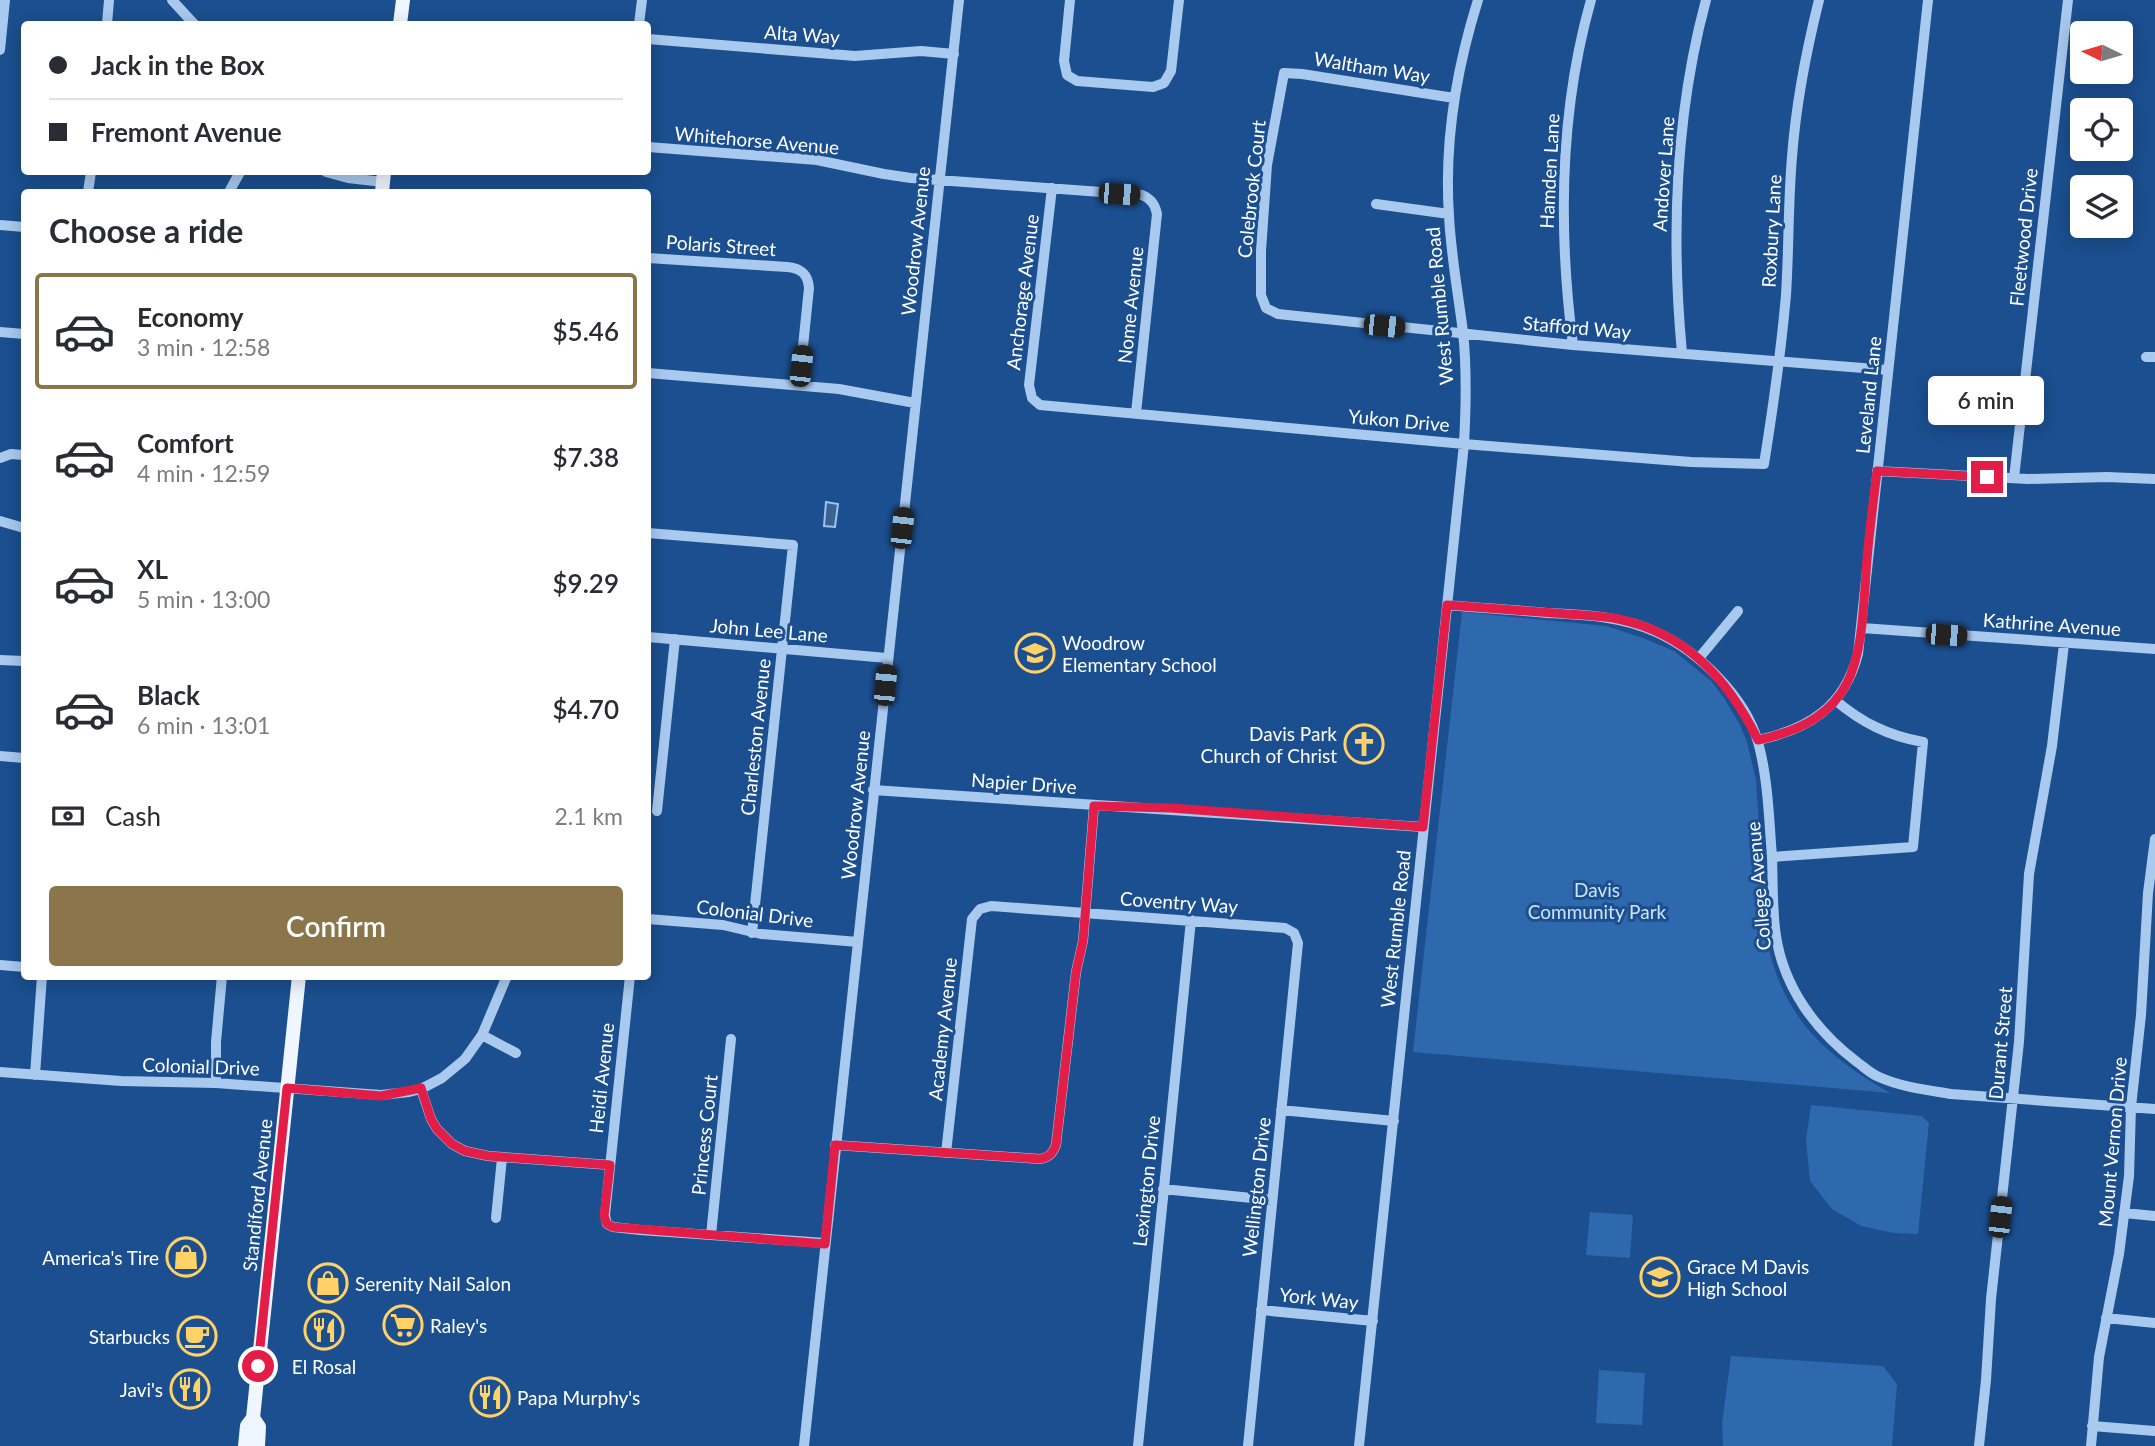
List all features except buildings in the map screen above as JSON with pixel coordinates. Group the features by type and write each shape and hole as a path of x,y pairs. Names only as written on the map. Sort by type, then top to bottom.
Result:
{"main road":[{"path":"400,21 403,0"},
{"name":"Standiford Avenue","path":"245,1446 247,1426 253,1418 299,980"},
{"name":"Standiford Avenue","path":"253,1418 260,1427 258,1446"}],"street":[{"path":"0,50 5,0"},
{"path":"107,21 109,0"},
{"path":"172,0 191,21"},
{"path":"639,21 642,0"},
{"name":"Woodrow Avenue","path":"804,1446 959,0"},
{"path":"1070,0 1063,61 1068,75 1077,81 1153,87 1164,83 1171,71 1179,0"},
{"name":"Hamden Lane","path":"1573,345 1563,256 1563,174 1572,92 1591,0"},
{"name":"Andover Lane","path":"1682,353 1677,279 1678,179 1688,90 1706,0"},
{"name":"Roxbury Lane","path":"1764,464 1780,362 1792,156 1805,62 1819,0"},
{"name":"Leveland Lane","path":"1758,740 1783,734 1816,718 1835,700 1852,674 1858,654 1863,628 1866,569 1928,0"},
{"name":"Fleetwood Drive","path":"2014,478 2068,0"},
{"name":"West Rumble Road","path":"1359,1446 1464,444 1463,334 1448,214 1448,165 1454,98 1474,1"},
{"name":"Alta Way","path":"651,40 855,55 910,51 954,54"},
{"name":"Waltham Way","path":"1284,73 1454,98"},
{"name":"Colebrook Court","path":"1266,307 1261,295 1263,207 1267,165 1284,73"},
{"name":"Whitehorse Avenue","path":"651,147 817,160 884,174 939,180 1142,195 1153,202"},
{"path":"337,175 383,182"},
{"name":"Anchorage Avenue","path":"1033,399 1029,386 1052,188"},
{"name":"Nome Avenue","path":"1136,413 1157,214 1153,202"},
{"path":"1376,204 1448,214"},
{"path":"0,225 21,227"},
{"name":"Polaris Street","path":"651,258 787,267 806,275 809,288 799,385"},
{"name":"Stafford Way","path":"1266,307 1278,314 1463,334 1888,370"},
{"path":"0,332 21,334"},
{"path":"651,373 839,389 915,403"},
{"name":"Yukon Drive","path":"1033,399 1044,406 1464,444 1680,461 1764,464"},
{"path":"0,458 5,455 21,455"},
{"path":"1877,471 2043,480 2137,477 2155,479"},
{"path":"0,521 21,527"},
{"name":"Charleston Avenue","path":"651,533 793,545 752,933"},
{"name":"College Avenue","path":"1447,605 1620,620 1658,632 1699,658 1735,699 1758,740 1765,780 1776,936 1796,993 1816,1026 1878,1077 1923,1090 2155,1109"},
{"path":"1699,658 1738,611"},
{"name":"Kathrine Avenue","path":"1863,628 2155,649"},
{"name":"John Lee Lane","path":"651,637 887,658"},
{"path":"657,811 675,639"},
{"name":"Durant Street","path":"1979,1446 1991,1299 2023,996 2029,874 2052,747 2064,644"},
{"path":"0,660 21,661"},
{"path":"1772,857 1913,847 1923,742 1877,729 1835,700"},
{"path":"0,756 21,758"},
{"name":"Napier Drive","path":"873,790 1423,827"},
{"path":"835,1145 1040,1159 1050,1155 1056,1145 1076,972 1083,941 1094,806"},
{"name":"Mount Vernon Drive","path":"2091,1446 2099,1357 2124,1213 2141,1015 2148,893 2155,839"},
{"name":"Coventry Way","path":"978,911 991,906 1086,912 1285,928 1294,933"},
{"name":"Academy Avenue","path":"946,1153 972,919 978,911"},
{"name":"Colonial Drive","path":"651,919 723,925 752,933 858,942"},
{"name":"Lexington Drive","path":"1138,1446 1191,920"},
{"name":"Wellington Drive","path":"1248,1446 1298,943 1294,933"},
{"path":"0,965 21,967"},
{"path":"35,1075 43,980"},
{"path":"216,1083 216,1042 222,980"},
{"name":"Colonial Drive","path":"0,1072 121,1082 216,1083 381,1096 421,1088 454,1069 465,1059 482,1035 505,980"},
{"name":"Heidi Avenue","path":"630,980 604,1216 607,1224 613,1227 711,1235"},
{"path":"482,1035 516,1053"},
{"name":"Princess Court","path":"711,1235 731,1039"},
{"path":"421,1088 431,1119 444,1137 452,1144 476,1155 610,1165"},
{"path":"1281,1111 1394,1121"},
{"path":"496,1217 502,1158"},
{"path":"1163,1189 1272,1200"},
{"path":"2124,1213 2155,1216"},
{"path":"711,1235 825,1244"},
{"name":"York Way","path":"1261,1310 1373,1321"},
{"path":"2106,1318 2155,1322"},
{"path":"2092,1426 2155,1431"}],"green space":[{"name":"Davis Community Park","path":"1462,612 1606,626 1674,651 1711,681 1740,725 1756,780 1767,941 1784,992 1810,1032 1845,1064 1890,1093 1413,1052"},
{"path":"1811,1105 1922,1116 1929,1123 1918,1234 1893,1233 1861,1226 1832,1209 1810,1181 1806,1140"},
{"path":"1590,1212 1633,1215 1630,1258 1586,1255"},
{"path":"1731,1356 1883,1366 1897,1384 1892,1446 1723,1446 1722,1423"},
{"path":"1599,1370 1645,1373 1642,1425 1596,1423"}],"shaded area":[{"path":"826,502 838,504 835,527 824,526"}],"place":[{"name":"Woodrow Elementary School","path":"1035,653"},
{"name":"Davis Park Church of Christ","path":"1364,744"},
{"name":"America's Tire","path":"186,1257"},
{"name":"Grace M Davis High School","path":"1660,1277"},
{"name":"Serenity Nail Salon","path":"328,1283"},
{"name":"Raley's","path":"403,1325"},
{"name":"El Rosal","path":"324,1330"},
{"name":"Starbucks","path":"197,1336"},
{"name":"Javi's","path":"190,1389"},
{"name":"Papa Murphy's","path":"490,1397"}],"route":[{"path":"258,1366 287,1088 381,1096 421,1088 437,1129 452,1144 465,1151 476,1155 610,1165 604,1216 609,1226 825,1244 835,1145 1040,1159 1054,1151 1076,972 1083,941 1094,806 1171,808 1423,827 1447,605 1603,617 1639,625 1669,638 1699,658 1735,699 1758,740 1794,730 1804,726 1829,707 1846,685 1856,664 1863,628 1866,569 1877,471 1987,477"}]}
